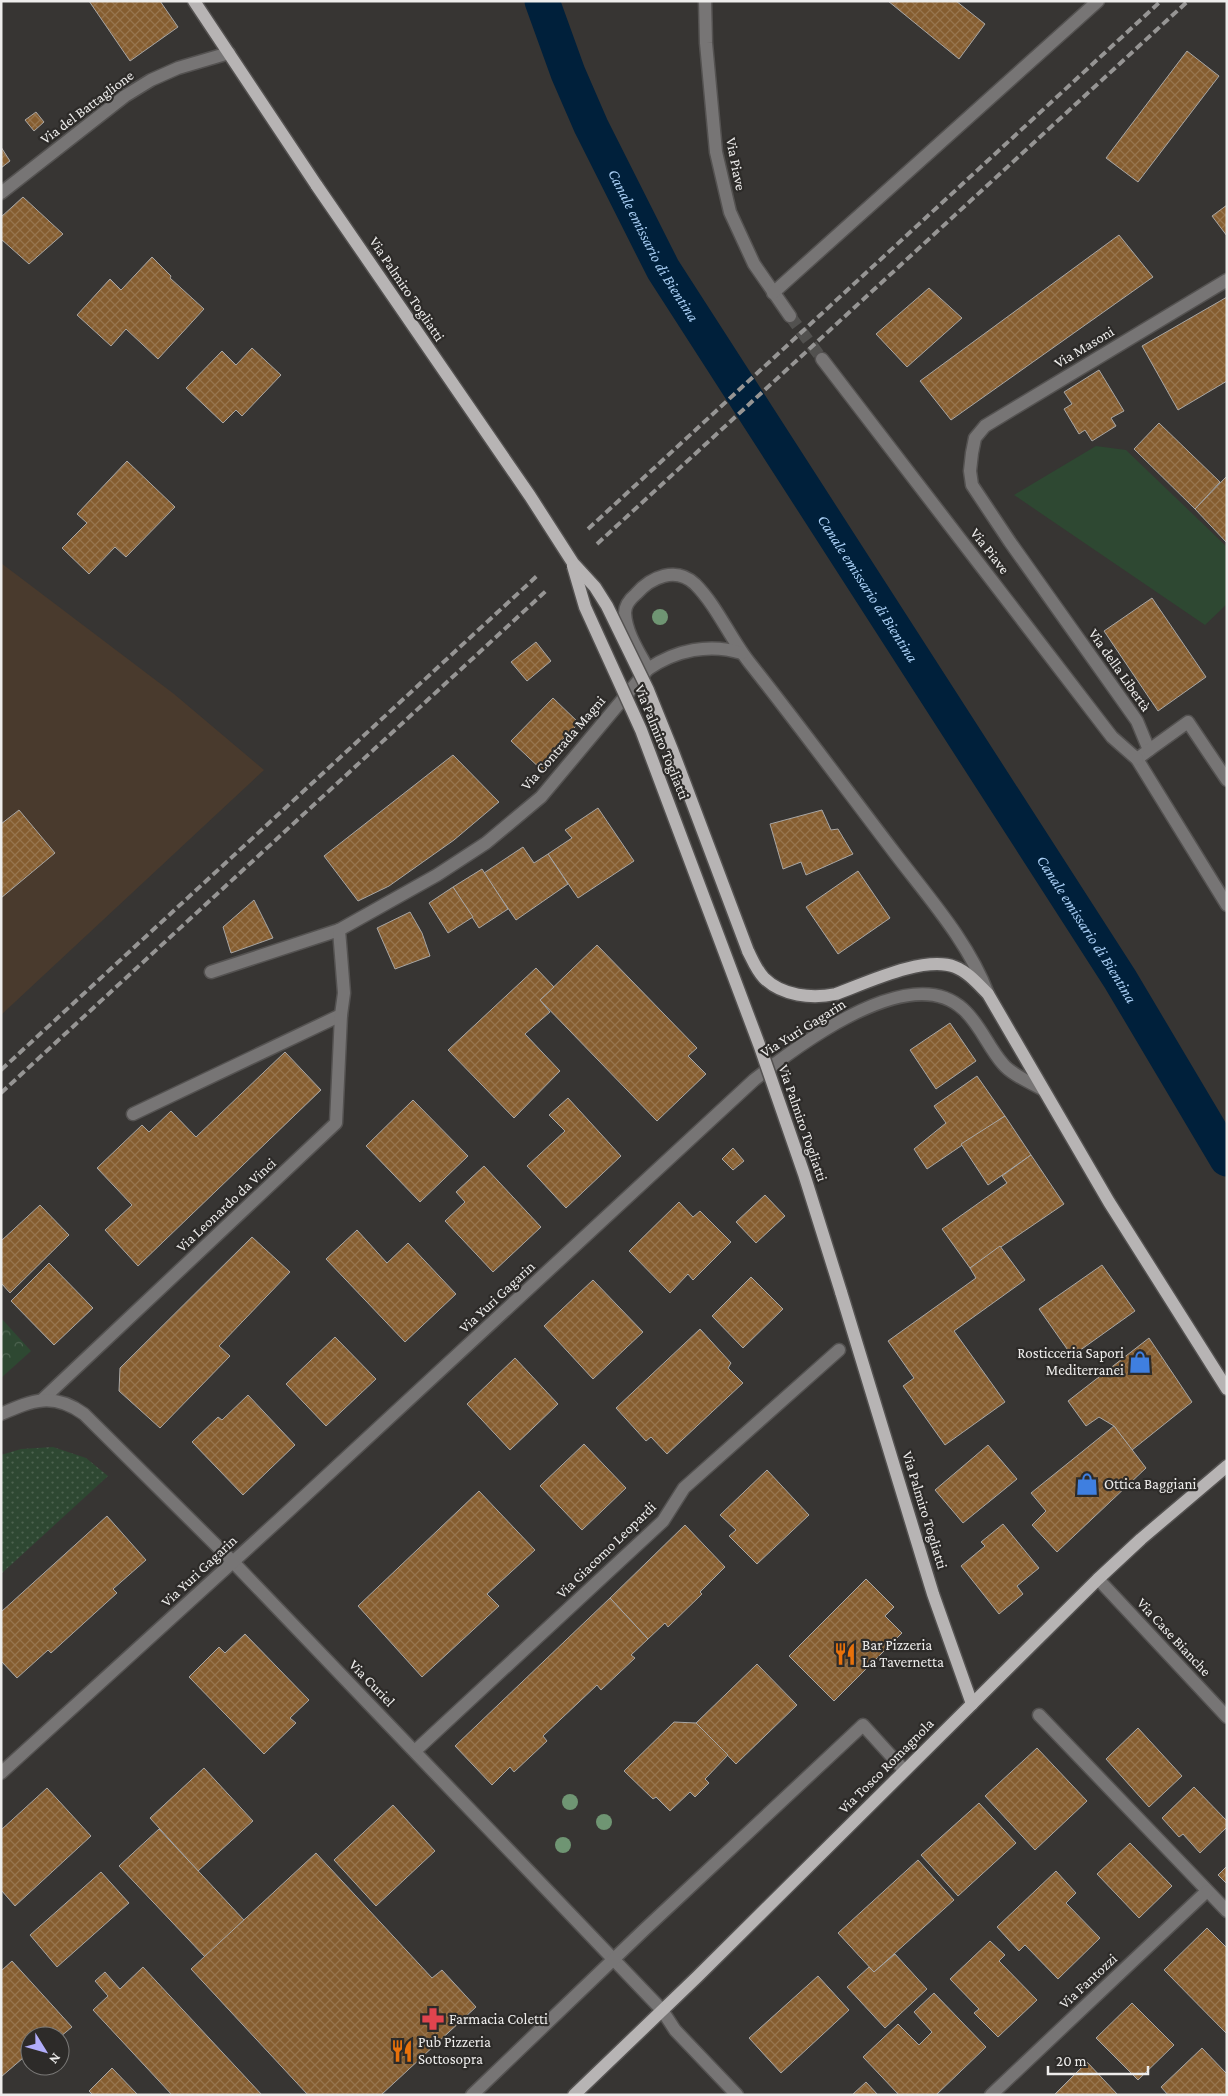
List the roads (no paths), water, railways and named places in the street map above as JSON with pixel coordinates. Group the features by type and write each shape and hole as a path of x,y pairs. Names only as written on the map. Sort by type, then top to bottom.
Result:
{"main road":[{"name":"Via Palmiro Togliatti","path":"197,2 317,186 530,496 573,563 595,587 607,606 648,690 748,951 756,967 765,979 780,988 805,996 824,997 917,966 935,964 954,967 968,975 988,994 1109,1202 1227,1389"},
{"name":"Via Palmiro Togliatti","path":"573,563 585,607 642,730 757,1038 804,1174 933,1594 972,1704"},
{"name":"Via Tosco Romagnola","path":"574,2095 1098,1579 1141,1539 1227,1466"}],"street":[{"name":"Via Piave","path":"705,1 713,122 721,178 730,212 737,231 754,264 790,316"},
{"path":"773,293 1098,1"},
{"name":"Via del Battaglione","path":"1,193 125,96 151,80 178,68 229,53"},
{"name":"Via Masoni","path":"972,453 975,438 985,426 1227,280"},
{"name":"Via Piave","path":"822,359 1112,737 1137,759"},
{"name":"Via della Libertà","path":"972,453 970,471 972,485 1010,542 1137,721 1149,750"},
{"name":"Via Palmiro Togliatti","path":"648,669 628,629 625,611 629,601 656,577 677,575 695,584 713,607 742,653 969,955 980,974 988,994"},
{"name":"Via Contrada Magni","path":"211,972 339,930 437,875 486,843 541,797 648,669 669,656 696,649 728,648 742,653"},
{"path":"1227,780 1188,722 1137,759 1227,904"},
{"name":"Via Leonardo da Vinci","path":"44,1399 336,1123 341,1015 344,993 339,930"},
{"name":"Via Yuri Gagarin","path":"1,1773 233,1562 754,1080 777,1062 856,1013 893,998 919,994 953,1001 969,1015 1004,1066 1042,1089"},
{"path":"133,1114 341,1015"},
{"name":"Via Giacomo Leopardi","path":"415,1751 663,1521 684,1488 839,1350"},
{"path":"1,1414 21,1405 44,1399"},
{"name":"Via Curiel","path":"44,1399 56,1400 84,1414 233,1562 612,1960 662,2010 675,2030 737,2095"},
{"name":"Via Case Bianche","path":"1098,1579 1227,1717"},
{"path":"1039,1715 1227,1911"},
{"path":"472,2095 612,1960 863,1726 904,1770"},
{"name":"Via Fantozzi","path":"992,2095 1207,1891"}],"waterway":[{"name":"Canale emissario di Bientina","path":"542,1 568,73 591,126 663,269 1120,979 1227,1159"}],"tunnel":[{"path":"790,316 822,359"}],"railway":[{"path":"588,529 1161,1"},
{"path":"597,544 1188,1"},
{"path":"1,1070 538,575"},
{"path":"1,1093 547,590"}],"place":[{"name":"Rosticceria Sapori Mediterranei","path":"1140,1362"},
{"name":"Ottica Baggiani","path":"1087,1484"},
{"name":"Bar Pizzeria La Tavernetta","path":"845,1654"},
{"name":"Farmacia Coletti","path":"433,2019"},
{"name":"Pub Pizzeria Sottosopra","path":"402,2051"}]}
